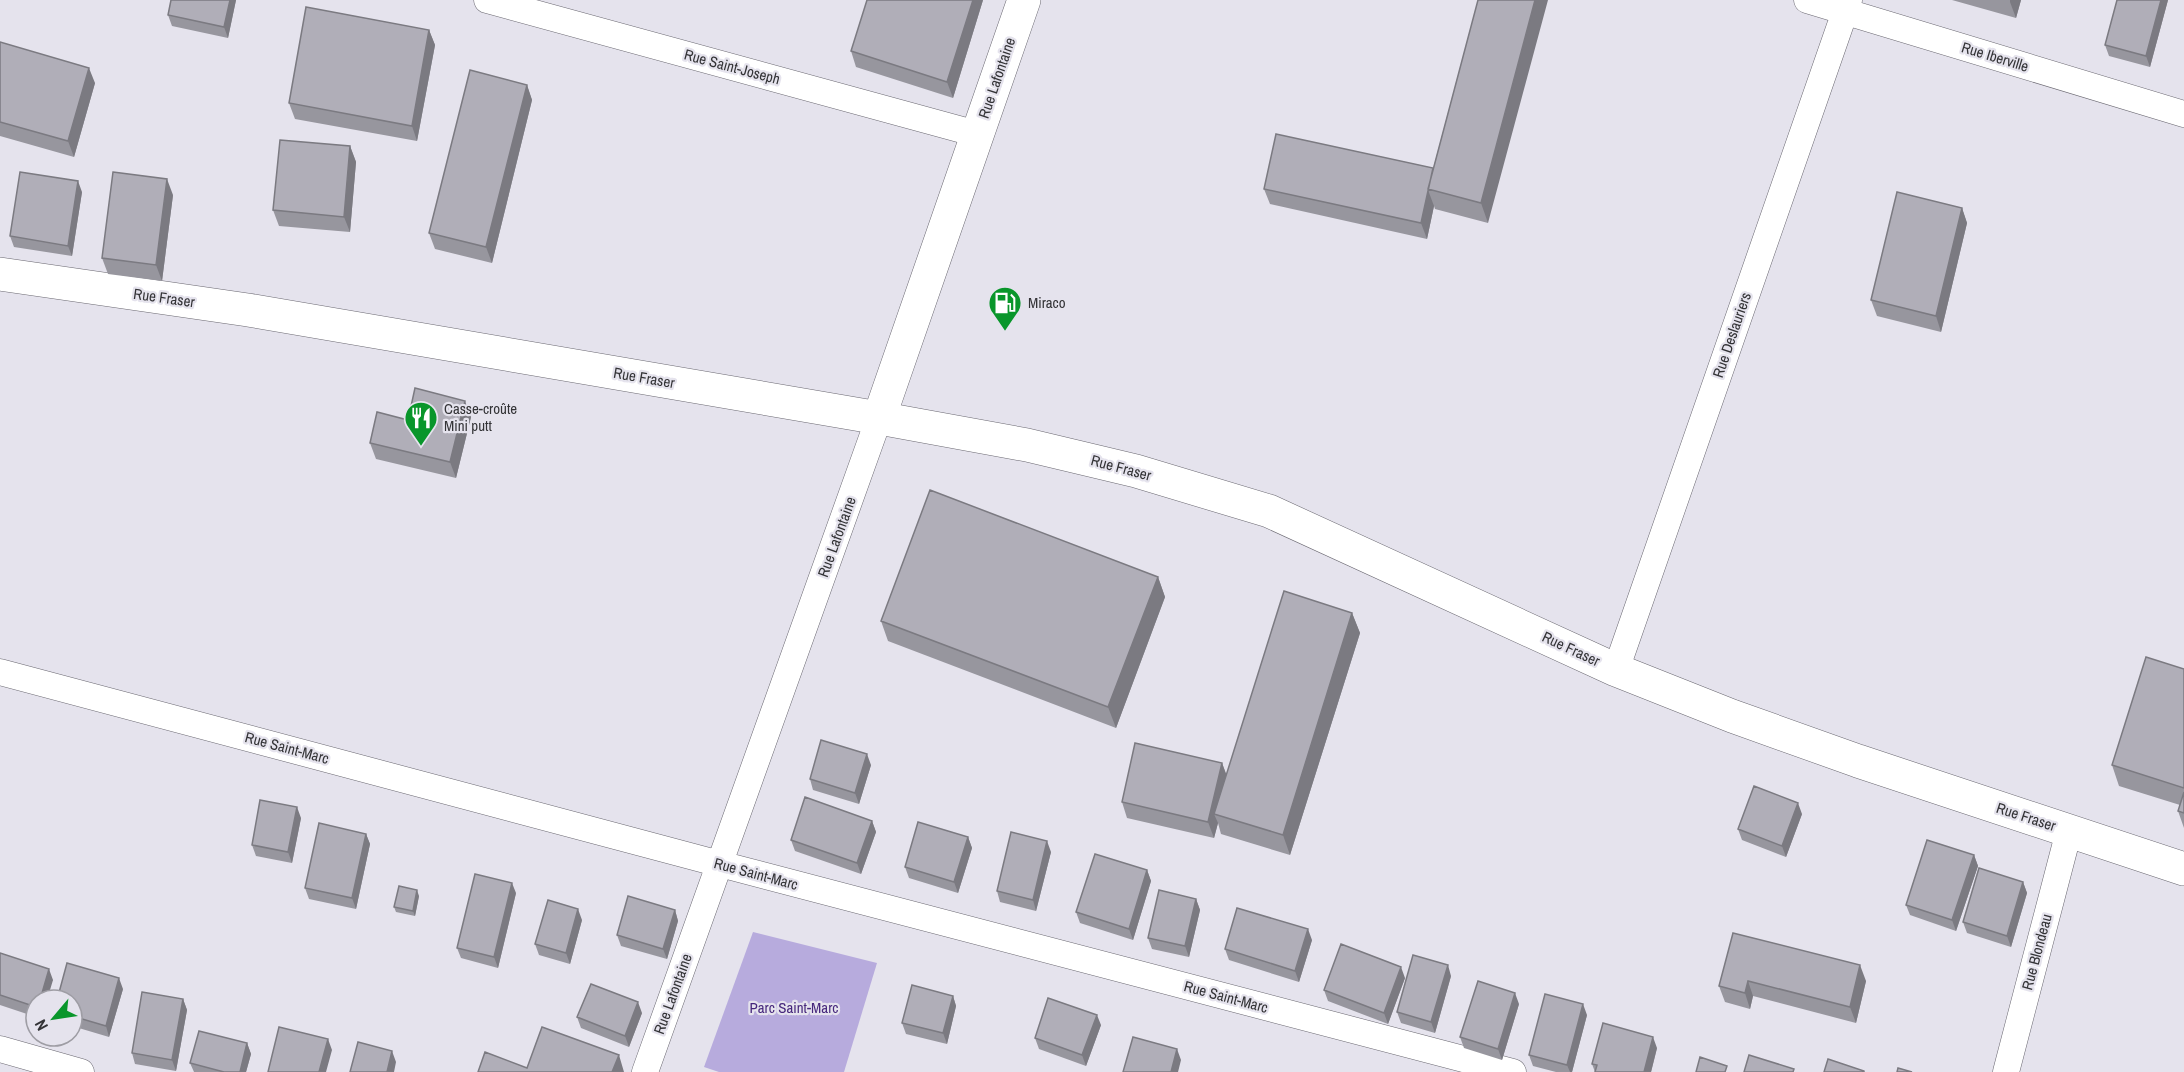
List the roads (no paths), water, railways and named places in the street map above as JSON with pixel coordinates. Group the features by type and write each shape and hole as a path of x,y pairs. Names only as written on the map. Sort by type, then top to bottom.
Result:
{"main road":[{"name":"Rue Lafontaine","path":"879,418 1024,0"},
{"name":"Rue Fraser","path":"0,274 248,310 879,418 1027,445 1136,471 1269,511 1616,670 1774,731 2184,869"}],"street":[{"name":"Rue Saint-Joseph","path":"487,0 977,134"},
{"name":"Rue Iberville","path":"1807,0 1847,6 2184,114"},
{"name":"Rue Deslauriers","path":"1616,670 1847,6"},
{"name":"Rue Lafontaine","path":"645,1072 879,418"},
{"name":"Rue Saint-Marc","path":"0,672 1513,1072"},
{"name":"Rue Blondeau","path":"2006,1072 2069,831"},
{"path":"0,1049 81,1072"}],"place":[{"name":"Miraco","path":"1005,332"},
{"name":"Casse-croûte Mini putt","path":"421,447"}],"park label":[{"name":"Parc Saint-Marc","path":"794,1008"}]}
